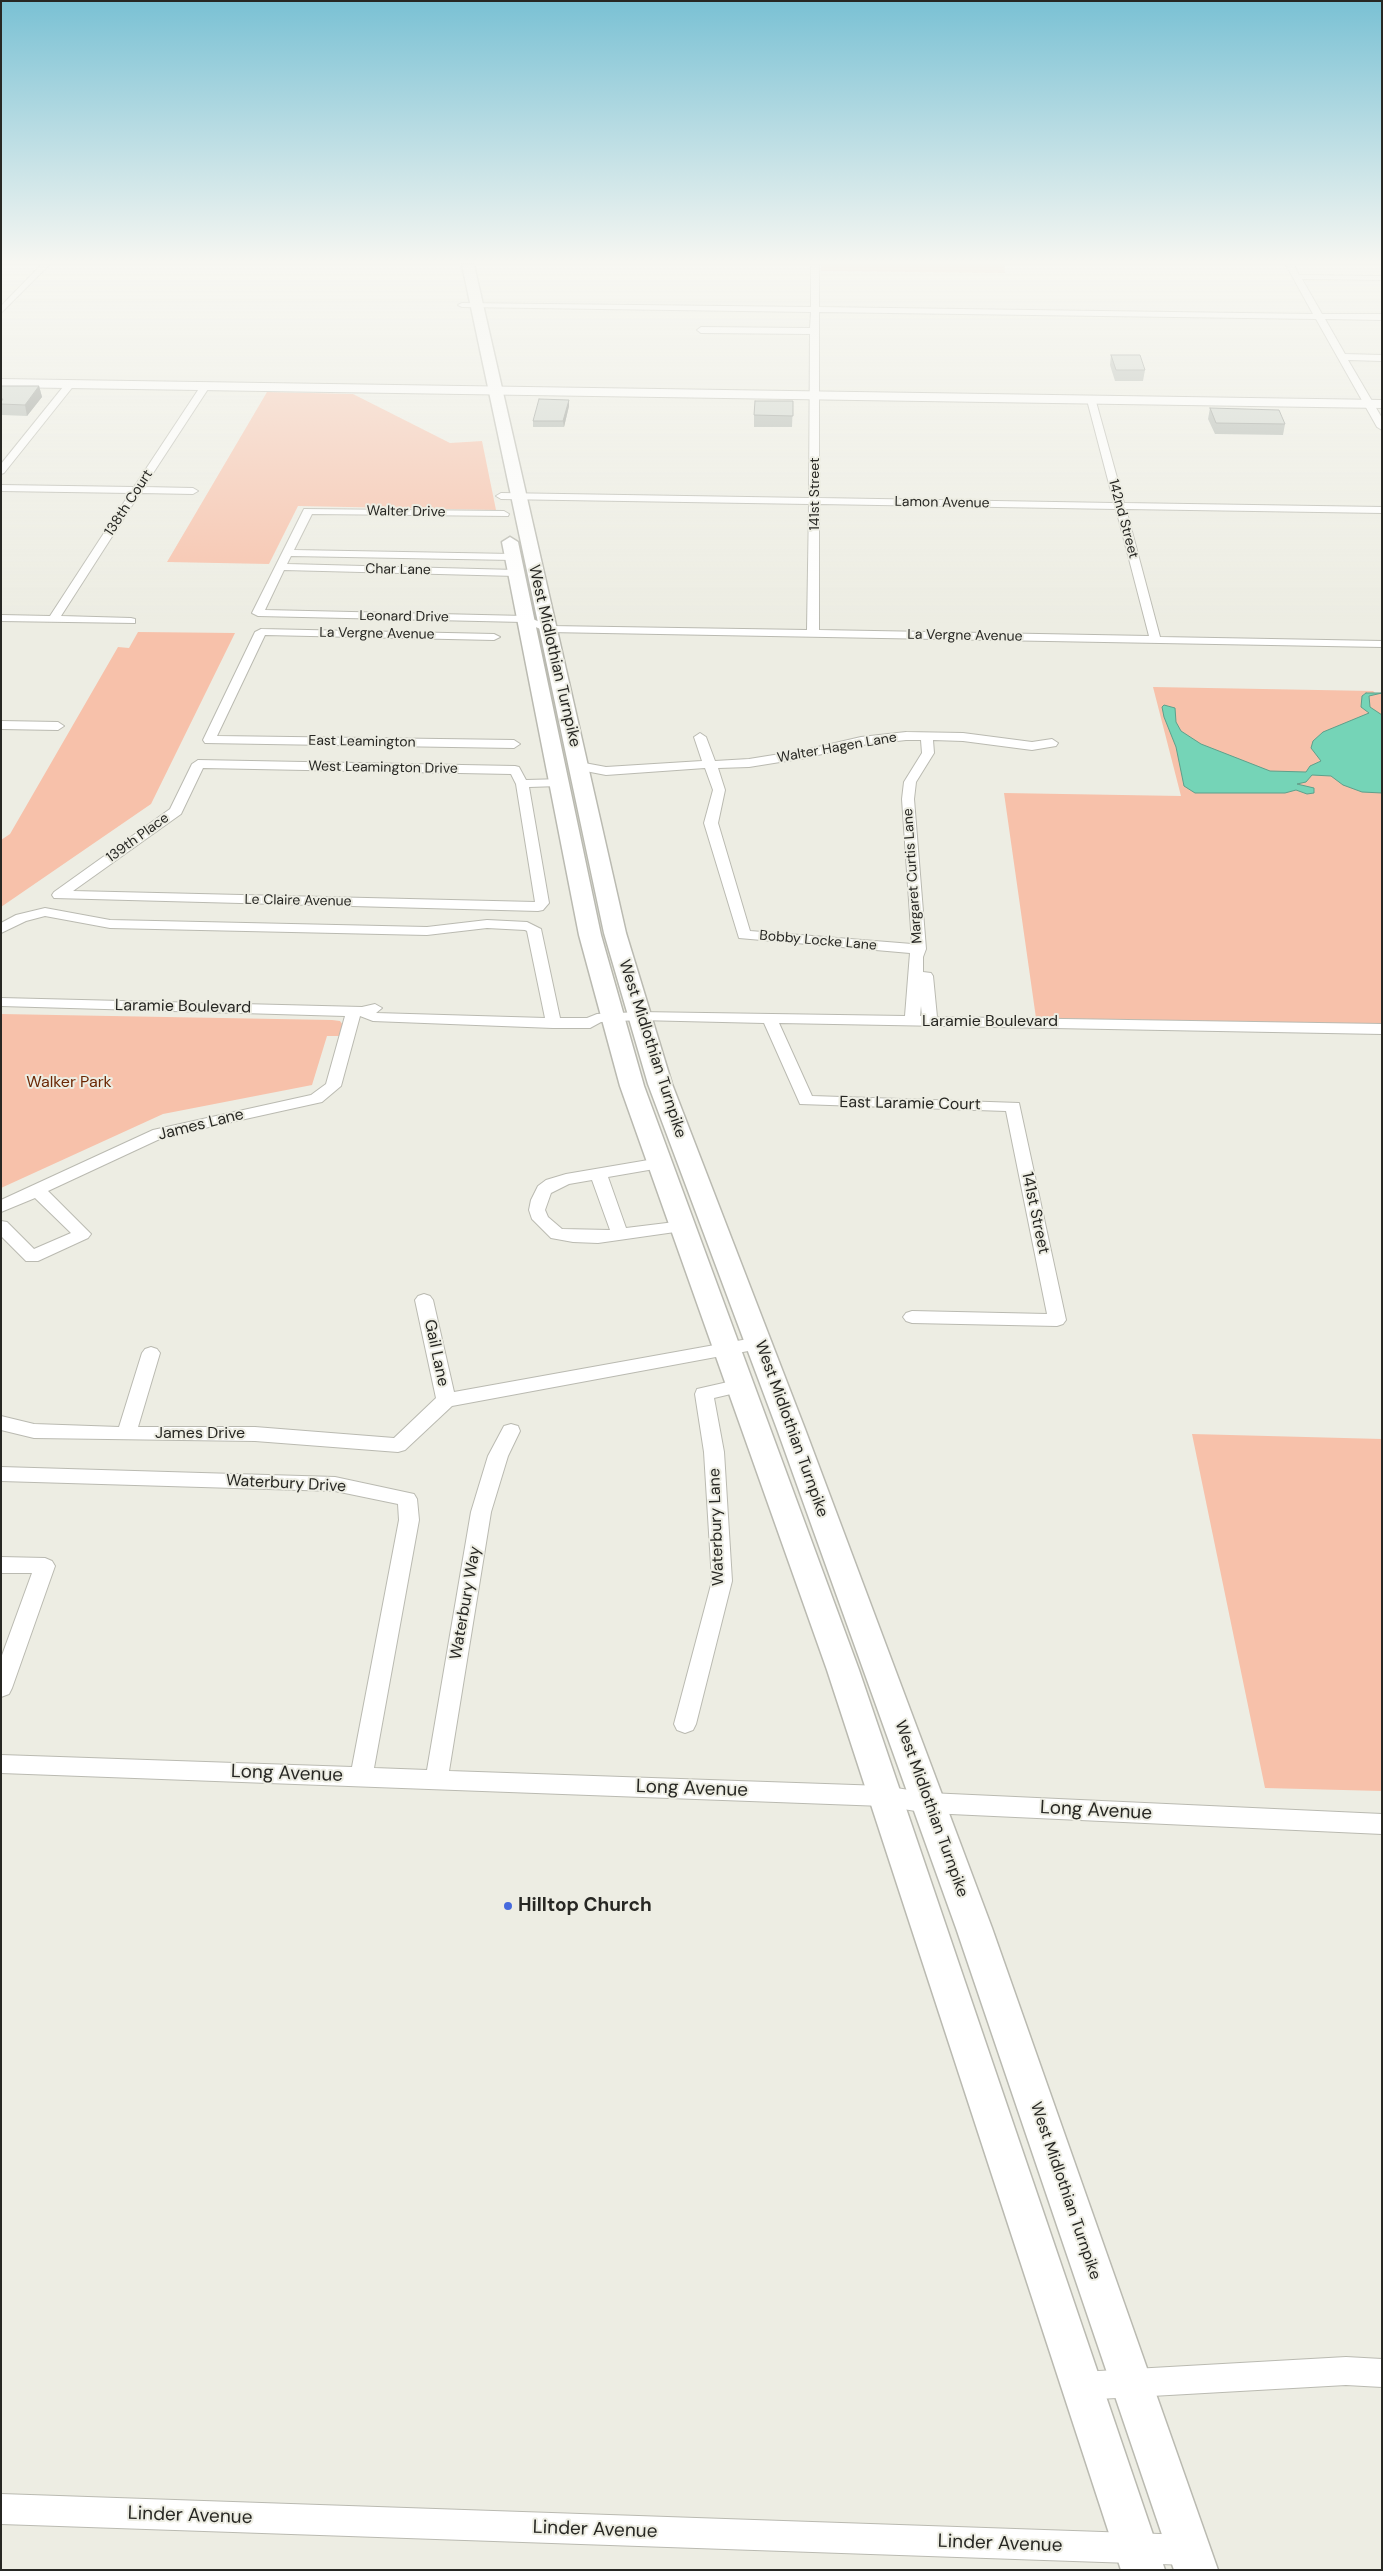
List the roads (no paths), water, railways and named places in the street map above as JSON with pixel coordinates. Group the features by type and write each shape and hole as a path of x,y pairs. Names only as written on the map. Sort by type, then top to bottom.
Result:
{"main road":[{"path":"136,385 1375,404"},
{"path":"478,385 483,408"},
{"name":"West Midlothian Turnpike","path":"495,385 506,491 504,514 590,935 604,1018 632,1086 843,1670 883,1796 1139,2559"},
{"name":"West Midlothian Turnpike","path":"506,491 548,629 615,933 660,1084 759,1343 929,1803 1193,2560"},
{"path":"559,782 581,775"}],"street":[{"path":"1,471 69,385"},
{"name":"141st Street","path":"813,633 815,385"},
{"path":"1362,385 1375,404 1382,427"},
{"name":"138th Court","path":"53,619 205,386"},
{"name":"142nd Street","path":"1092,400 1155,639"},
{"path":"1,488 193,491"},
{"name":"Lamon Avenue","path":"506,491 815,501 1382,510"},
{"name":"Walter Drive","path":"287,553 308,511 504,514"},
{"path":"280,567 287,553 515,565"},
{"name":"Char Lane","path":"280,567 515,565"},
{"name":"Leonard Drive","path":"280,567 258,613 525,620 548,629"},
{"path":"1,618 131,621"},
{"name":"La Vergne Avenue","path":"548,629 1382,644"},
{"name":"La Vergne Avenue","path":"209,740 261,632 494,636"},
{"path":"1,724 58,726"},
{"name":"Walter Hagen Lane","path":"581,775 611,776 696,769 711,765 782,758 884,737 927,736 981,739 1032,746 1052,743"},
{"name":"Margaret Curtis Lane","path":"912,1022 918,949 908,799 910,782 928,753 927,736"},
{"path":"700,737 711,765"},
{"name":"East Leamington","path":"209,740 514,744"},
{"name":"West Leamington Drive","path":"198,764 515,770 522,784"},
{"name":"139th Place","path":"59,895 176,811 198,764"},
{"name":"Walter Hagen Lane","path":"581,775 606,771 696,764 711,765"},
{"name":"Bobby Locke Lane","path":"711,765 719,795 711,817 711,823 744,935 918,949"},
{"path":"522,784 559,782"},
{"name":"Le Claire Avenue","path":"59,895 538,907 542,902 522,784"},
{"path":"1,929 21,918 45,912 71,914 110,924 427,931 511,924 534,929 552,1018"},
{"path":"918,949 924,958 930,1022"},
{"name":"Laramie Boulevard","path":"1,1002 359,1011 373,1017 552,1018 590,1023 604,1018 639,1016 1382,1029"},
{"name":"James Lane","path":"1,1206 159,1133 193,1124 316,1099 333,1086 359,1011"},
{"name":"East Laramie Court","path":"770,1019 806,1101 1013,1106"},
{"name":"141st Street","path":"912,1317 1057,1320 1013,1106"},
{"path":"660,1163 566,1179 544,1190 538,1200 537,1210 540,1219 557,1234 598,1237 683,1226"},
{"path":"598,1173 620,1234"},
{"path":"1,1226 32,1257 82,1234 37,1190"},
{"name":"Gail Lane","path":"398,1445 446,1400 424,1300"},
{"path":"446,1400 759,1343"},
{"path":"126,1434 151,1352"},
{"name":"Waterbury Lane","path":"685,1724 722,1581 714,1452 704,1394 741,1385"},
{"name":"James Drive","path":"1,1423 34,1431 126,1434 255,1434 398,1445"},
{"name":"Waterbury Way","path":"436,1780 481,1512 498,1456 511,1431"},
{"name":"Waterbury Drive","path":"1,1474 335,1484 407,1499 409,1520 361,1777"},
{"path":"1,1565 45,1566 1,1688"},
{"name":"Long Avenue","path":"1,1764 883,1796 929,1803 1382,1824"},
{"path":"1082,2386 1346,2371 1382,2372"},
{"name":"Linder Avenue","path":"1,2509 1193,2560"}],"place":[{"name":"Hilltop Church","path":"508,1906"}],"park label":[{"name":"Walker Park","path":"69,1083"}]}
